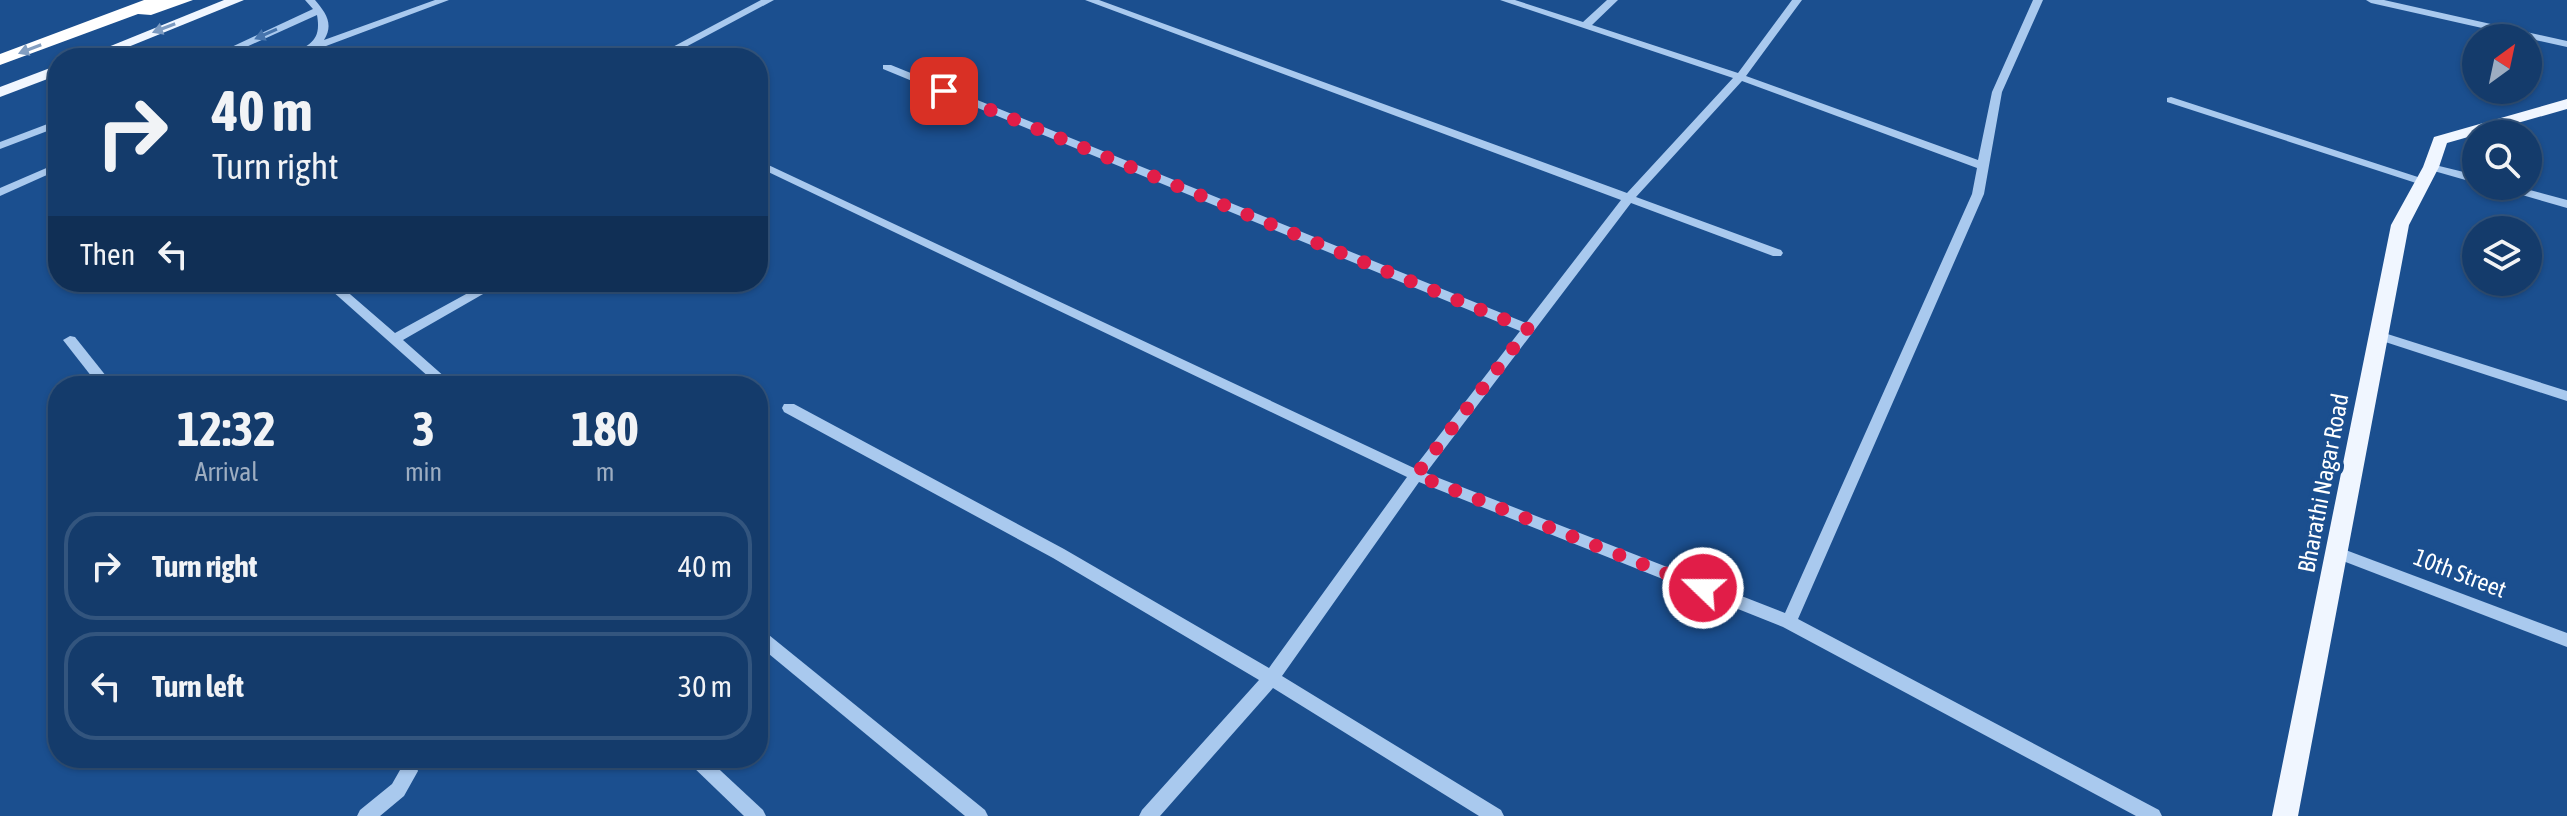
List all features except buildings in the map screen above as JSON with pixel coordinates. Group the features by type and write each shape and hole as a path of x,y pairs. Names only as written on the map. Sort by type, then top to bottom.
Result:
{"highway":[{"path":"59,38 137,0"},
{"path":"0,60 160,0"},
{"path":"102,22 185,0"}],"main road":[{"path":"114,48 237,0"},
{"path":"0,92 48,74"},
{"name":"Bharathi Nagar Road","path":"2285,816 2400,225 2440,140 2567,104"}],"street":[{"path":"310,0 319,10 324,32 314,47"},
{"path":"314,47 444,0"},
{"path":"676,48 769,0"},
{"path":"1090,0 1777,253"},
{"path":"1505,0 1740,77 1983,166"},
{"path":"1585,26 1613,0"},
{"path":"1148,816 1273,676 1416,475 1629,198 1740,77 1797,0"},
{"path":"1789,622 1978,194 1997,92 2038,0"},
{"path":"2371,0 2567,44"},
{"path":"235,48 319,10"},
{"path":"887,67 1528,329"},
{"path":"2171,100 2425,174 2462,178"},
{"path":"0,146 48,127"},
{"path":"768,168 1416,475 1789,622 2153,816"},
{"path":"0,192 48,170"},
{"path":"2542,197 2567,204"},
{"path":"340,292 437,376"},
{"path":"394,339 480,292"},
{"path":"2378,335 2567,396"},
{"path":"70,340 99,376"},
{"path":"789,408 879,455 1273,676 1495,816"},
{"name":"10th Street","path":"2335,552 2567,640"},
{"path":"768,644 979,816"},
{"path":"366,816 398,790 408,768"},
{"path":"706,768 757,816"}],"route":[{"path":"944,91 1528,329 1416,475 1703,588"}]}
